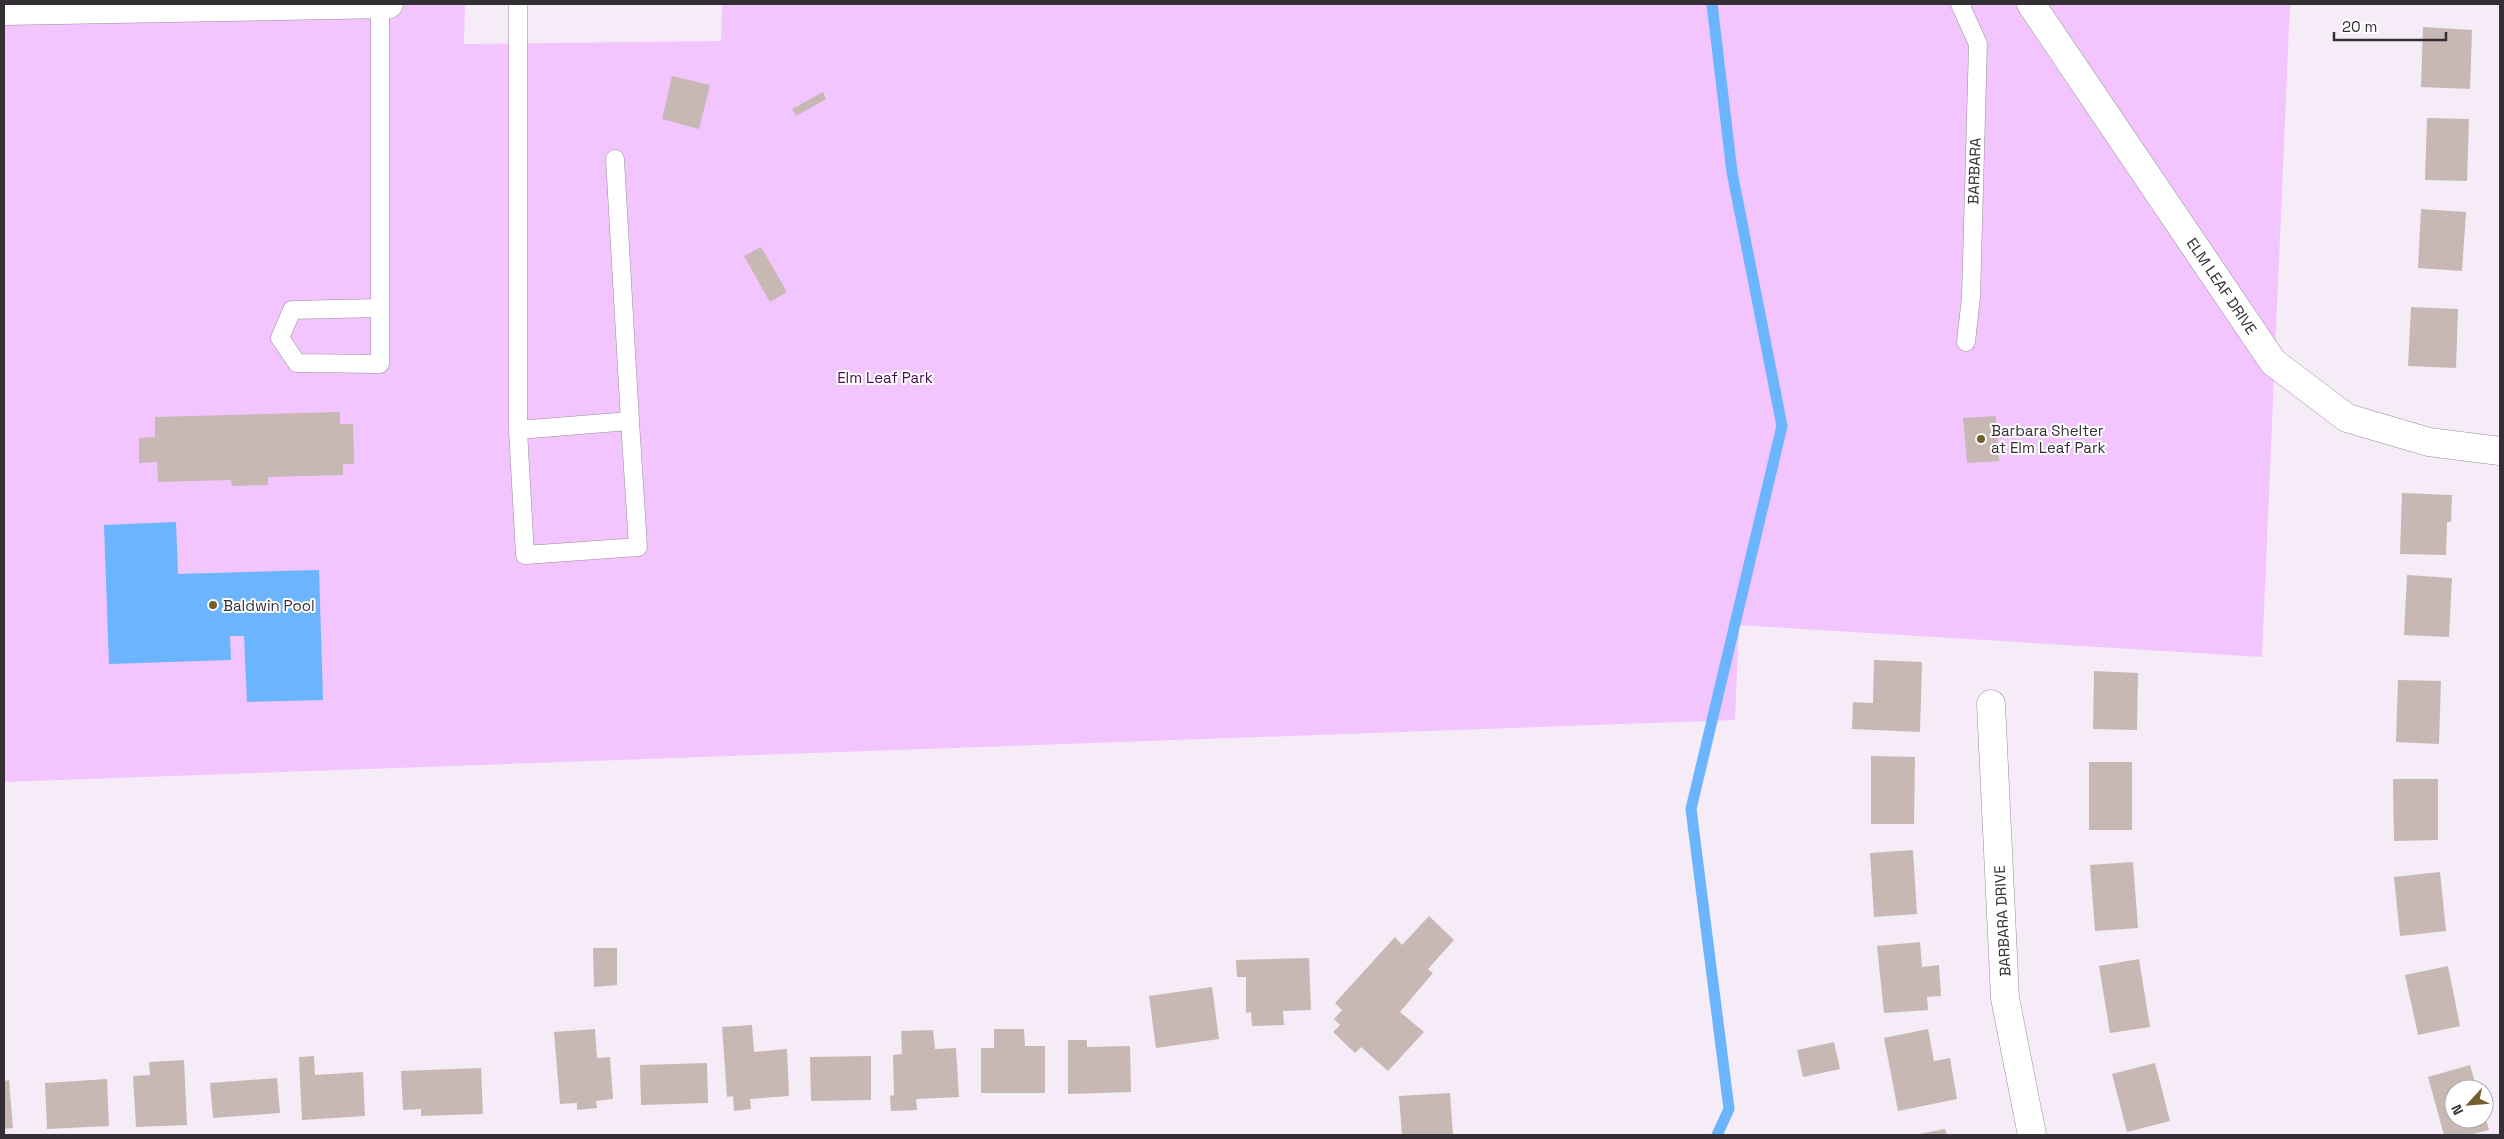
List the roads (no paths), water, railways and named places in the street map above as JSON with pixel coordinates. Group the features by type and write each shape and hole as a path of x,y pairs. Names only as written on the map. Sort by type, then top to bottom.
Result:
{"street":[{"path":"4,11 389,4"},
{"name":"ELM LEAF DRIVE","path":"2031,4 2273,362 2348,418 2429,442 2500,451"},
{"name":"BARBARA DRIVE","path":"1991,704 2005,998 2032,1135"}],"lane":[{"path":"380,4 380,308 380,364 297,363 280,338 292,310 380,308"},
{"path":"518,4 518,430 525,556 638,547 615,160"},
{"name":"BARBARA","path":"1960,4 1978,44 1971,297 1966,342"},
{"path":"518,430 630,421"}],"water":[{"name":"Baldwin Pool","path":"176,522 178,574 319,570 323,700 247,702 244,636 230,636 231,660 109,664 104,525"}],"waterway":[{"path":"1712,4 1732,172 1782,426 1691,809 1729,1109 1717,1135"}],"place":[{"name":"Barbara Shelter at Elm Leaf Park","path":"1981,439"},
{"name":"Baldwin Pool","path":"213,605"}],"park label":[{"name":"Elm Leaf Park","path":"885,377"}]}
